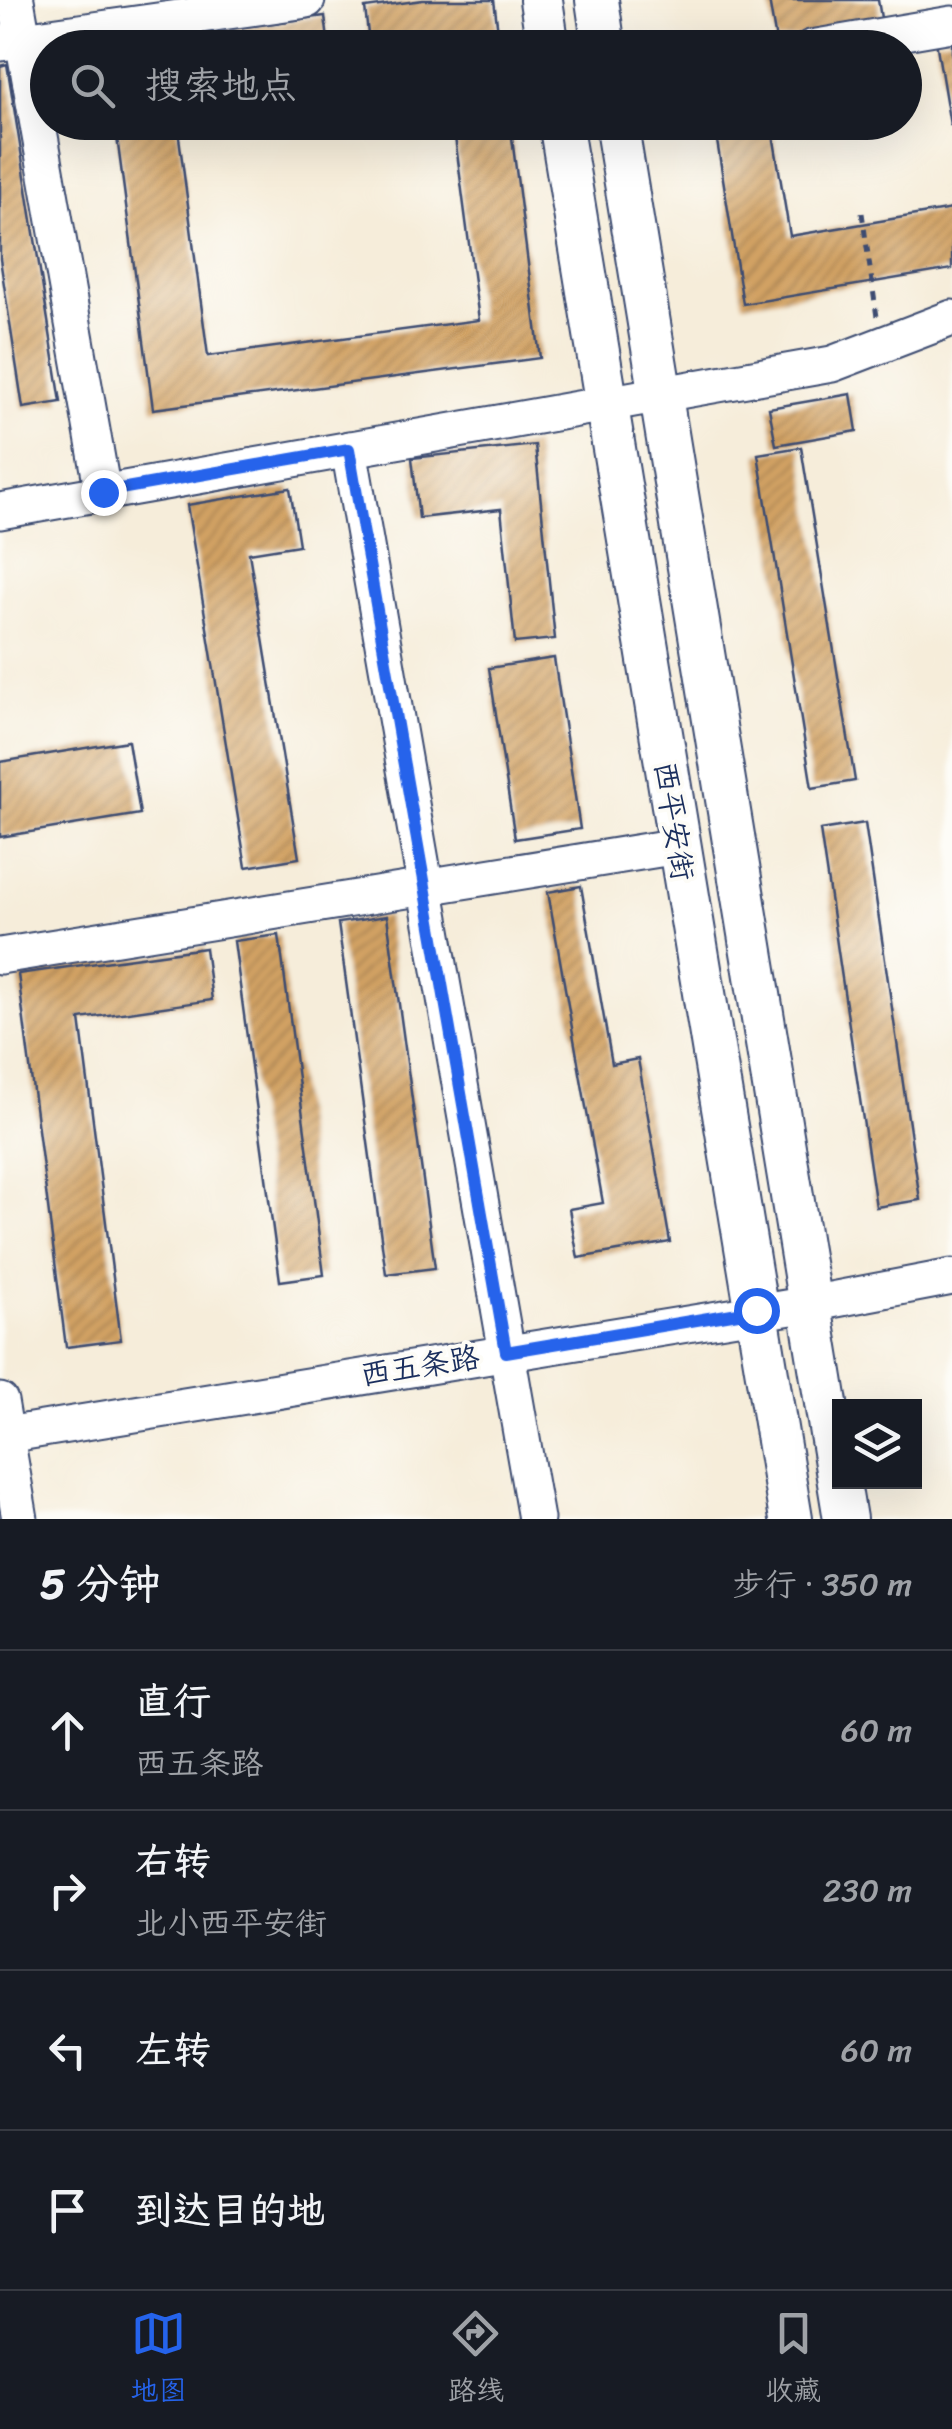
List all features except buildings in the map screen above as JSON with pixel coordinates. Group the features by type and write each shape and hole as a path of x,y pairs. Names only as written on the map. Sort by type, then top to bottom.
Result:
{"main road":[{"path":"540,0 545,30"},
{"path":"597,0 601,30"},
{"name":"西平安街","path":"563,140 791,1519"},
{"name":"西平安街","path":"619,140 845,1519"}],"street":[{"path":"16,0 11,41 30,134"},
{"path":"90,30 307,0"},
{"path":"916,30 952,24"},
{"path":"31,140 103,492"},
{"path":"0,510 832,364 952,318"},
{"path":"349,449 536,1519"},
{"path":"0,956 678,846"},
{"name":"西五条路","path":"2,1412 506,1352 810,1304 952,1277"},
{"path":"2,1412 20,1519"}],"path":[{"path":"862,213 881,345"}],"route":[{"path":"103,492 349,449 506,1352 756,1310"}]}
